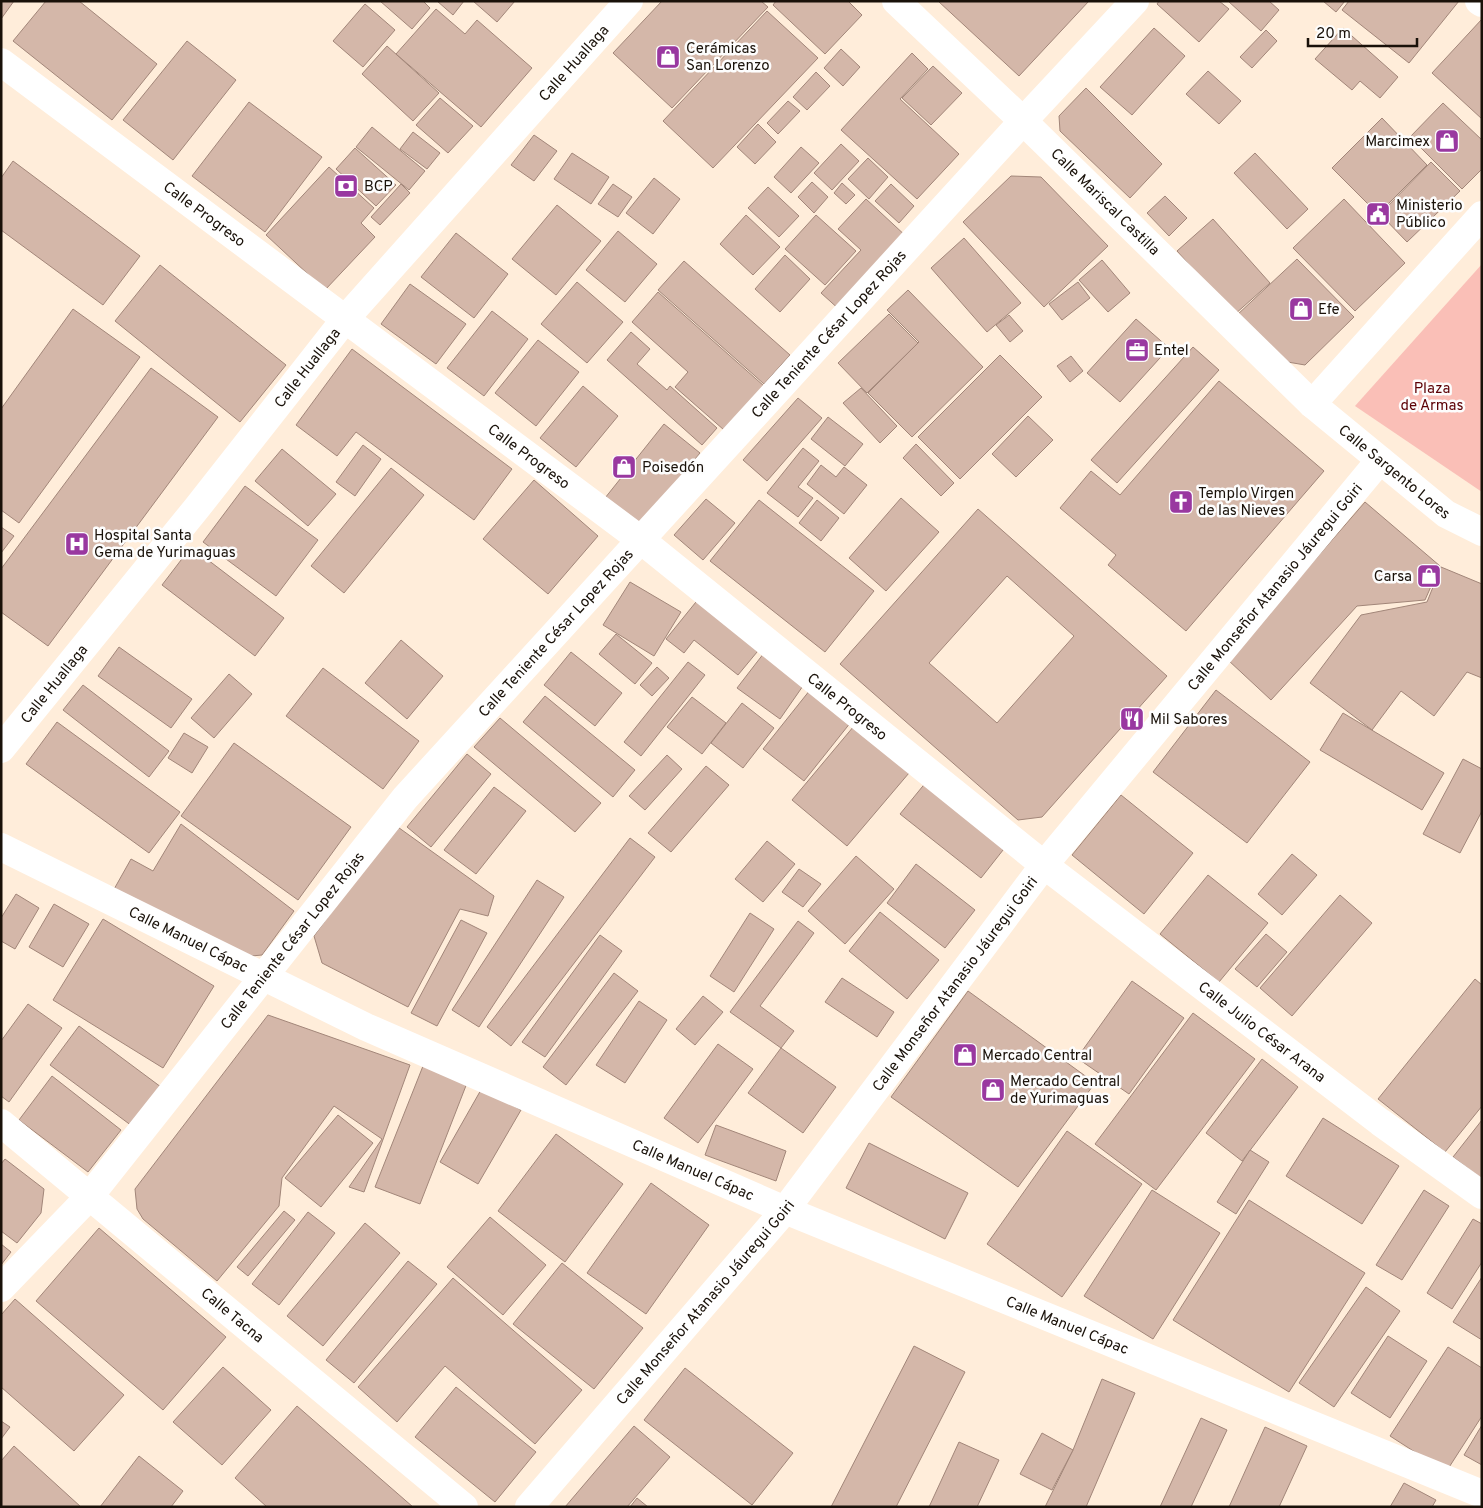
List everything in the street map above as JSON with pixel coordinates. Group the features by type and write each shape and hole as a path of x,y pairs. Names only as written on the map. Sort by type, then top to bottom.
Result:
{"street":[{"name":"Calle Huallaga","path":"1,749 196,509 346,318 629,1"},
{"name":"Calle Mariscal Castilla","path":"896,1 1312,404"},
{"name":"Calle Teniente César Lopez Rojas","path":"1,1288 89,1197 405,798 1022,121 1135,1"},
{"name":"Calle Progreso","path":"1,62 641,540 1044,865"},
{"path":"1312,404 1482,215"},
{"name":"Calle Sargento Lores","path":"1312,404 1446,514 1482,532"},
{"name":"Calle Monseñor Atanasio Jáuregui Goiri","path":"529,1507 785,1210 1044,865 1380,460"},
{"name":"Calle Manuel Cápac","path":"1,847 366,1027 785,1210 1482,1494"},
{"name":"Calle Julio César Arana","path":"1044,865 1380,1122 1482,1195"},
{"name":"Calle Tacna","path":"1,1123 464,1507"}],"green space":[{"name":"Plaza de Armas","path":"1482,264 1482,492 1355,406"}],"building":[{"path":"1,1 14,1 1,19"},
{"path":"46,1 79,1 157,64 112,120 13,41"},
{"path":"380,1 423,1 430,8 412,29"},
{"path":"437,1 464,1 453,15"},
{"path":"473,1 515,1 497,22"},
{"path":"662,1 761,1 768,7 672,108 613,53"},
{"path":"776,1 848,1 862,15 825,54 773,5"},
{"path":"938,1 1089,1 1019,76"},
{"path":"1159,1 1219,1 1229,9 1199,42 1157,4"},
{"path":"1228,1 1269,1 1279,10 1261,31"},
{"path":"1323,1 1345,1 1336,12"},
{"path":"1349,1 1459,1 1409,63 1342,10"},
{"path":"365,4 395,30 363,67 333,41"},
{"path":"436,9 465,34 477,20 532,68 481,127 396,54"},
{"path":"767,11 818,58 713,168 663,121"},
{"path":"1482,19 1482,119 1432,73"},
{"path":"1154,28 1185,56 1132,115 1100,87"},
{"path":"1343,28 1398,77 1380,98 1360,81 1352,90 1315,59"},
{"path":"1266,30 1277,41 1252,68 1240,57"},
{"path":"187,41 236,80 173,160 123,120"},
{"path":"387,46 439,93 413,121 362,74"},
{"path":"841,49 860,67 843,86 824,68"},
{"path":"912,53 928,69 900,99 959,154 917,199 841,130"},
{"path":"933,66 962,93 931,125 902,98"},
{"path":"1208,71 1241,101 1219,124 1186,94"},
{"path":"816,72 830,86 807,110 793,97"},
{"path":"1086,88 1162,164 1130,198 1060,131 1059,116"},
{"path":"440,98 473,126 448,153 416,125"},
{"path":"788,101 800,111 778,134 767,123"},
{"path":"249,102 322,157 265,232 192,176"},
{"path":"1443,103 1482,140 1482,169 1462,189 1410,137"},
{"path":"1382,118 1427,165 1378,214 1332,168"},
{"path":"758,124 776,142 755,164 737,147"},
{"path":"372,127 425,171 409,190 356,147"},
{"path":"413,132 440,153 427,169 400,149"},
{"path":"534,135 557,151 534,181 511,165"},
{"path":"841,144 859,161 832,190 814,173"},
{"path":"801,147 819,163 791,193 774,177"},
{"path":"355,148 396,185 376,206 336,169"},
{"path":"572,153 609,177 591,204 554,179"},
{"path":"1255,153 1308,209 1287,229 1234,173"},
{"path":"868,158 888,177 869,199 848,179"},
{"path":"13,161 140,256 103,305 1,230 1,178"},
{"path":"1431,162 1460,191 1407,242 1380,214"},
{"path":"329,167 374,208 361,223 375,237 325,290 266,235"},
{"path":"1011,176 1041,177 1108,246 1044,307 963,222"},
{"path":"654,178 680,199 653,234 626,213"},
{"path":"812,182 828,197 814,213 798,197"},
{"path":"842,183 855,195 846,204 834,193"},
{"path":"401,184 410,193 380,225 371,217"},
{"path":"613,184 632,197 618,217 598,204"},
{"path":"891,184 914,206 899,223 875,201"},
{"path":"768,187 799,216 779,237 748,208"},
{"path":"1165,196 1187,218 1169,236 1147,213"},
{"path":"866,199 908,238 841,311 821,293 861,250 838,229"},
{"path":"1344,199 1405,263 1355,311 1293,248"},
{"path":"557,205 601,241 556,295 512,259"},
{"path":"746,215 780,247 753,275 720,244"},
{"path":"816,215 856,251 825,285 785,249"},
{"path":"1213,219 1270,283 1234,315 1177,251"},
{"path":"618,231 657,264 625,302 586,270"},
{"path":"456,233 508,274 474,318 421,277"},
{"path":"964,238 1021,303 987,332 931,268"},
{"path":"785,255 810,279 780,312 755,289"},
{"path":"1297,259 1354,317 1305,365 1276,360 1237,315"},
{"path":"1102,260 1130,293 1108,312 1079,280"},
{"path":"684,261 790,355 764,384 658,290"},
{"path":"160,265 286,365 240,422 115,321"},
{"path":"577,282 623,322 587,363 541,324"},
{"path":"1078,282 1090,298 1062,320 1049,304"},
{"path":"410,284 466,324 436,364 381,324"},
{"path":"908,290 983,367 912,437 868,393 919,342 887,310"},
{"path":"658,292 764,386 724,430 675,387 688,372 632,322"},
{"path":"73,309 140,357 19,523 1,510 1,409"},
{"path":"492,311 528,339 484,396 447,368"},
{"path":"889,314 918,343 867,393 838,363"},
{"path":"1009,315 1023,331 1010,342 996,325"},
{"path":"1136,319 1169,348 1120,402 1087,373"},
{"path":"631,332 650,349 637,364 667,390 670,386 717,428 702,445 607,360"},
{"path":"538,340 579,372 536,426 495,393"},
{"path":"1193,347 1219,370 1117,483 1091,460"},
{"path":"352,349 512,469 474,520 356,432 337,456 296,425"},
{"path":"1000,355 1042,397 960,479 918,437"},
{"path":"1071,356 1083,371 1070,382 1057,366"},
{"path":"151,368 218,417 48,646 1,612 1,569"},
{"name":"Templo Virgen de las Nieves","path":"1219,381 1324,471 1186,631 1108,565 1116,555 1060,508 1091,471 1120,495"},
{"path":"583,386 618,416 576,467 540,438"},
{"path":"861,388 897,426 880,443 843,403"},
{"path":"798,398 822,418 767,481 743,460"},
{"path":"1028,416 1053,440 1016,477 992,454"},
{"path":"828,417 863,444 845,466 811,439"},
{"path":"664,424 700,453 640,526 605,498"},
{"path":"916,444 954,483 941,496 903,458"},
{"path":"363,445 381,459 355,496 336,482"},
{"path":"803,448 819,461 798,487 813,498 798,517 767,493"},
{"path":"282,449 336,494 308,526 255,481"},
{"path":"821,465 836,477 844,467 867,485 844,514 807,484"},
{"path":"391,468 424,495 344,593 311,566"},
{"path":"534,480 598,536 548,594 483,539"},
{"path":"245,486 318,540 276,596 203,542"},
{"path":"901,498 939,532 886,591 849,558"},
{"path":"706,499 735,523 703,560 674,535"},
{"path":"759,500 874,591 825,652 710,561"},
{"path":"817,500 839,518 821,541 799,523"},
{"path":"1365,502 1440,566 1425,600 1357,606 1271,700 1228,660"},
{"path":"978,509 1167,676 1042,817 1018,820 840,664","holes":["1007,576 1074,636 997,723 929,663"]},
{"path":"1,527 14,536 1,553"},
{"path":"191,547 284,618 255,656 162,585"},
{"path":"1441,567 1482,584 1482,678 1467,672 1434,716 1401,691 1372,730 1310,683 1361,615 1427,602"},
{"path":"630,582 681,612 654,656 603,625"},
{"path":"700,597 762,646 738,675 694,640 684,653 666,639"},
{"path":"616,634 652,663 635,684 599,654"},
{"path":"401,640 443,676 407,719 365,683"},
{"path":"119,647 192,699 171,728 98,676"},
{"path":"571,652 622,693 595,726 544,685"},
{"path":"764,653 805,683 780,719 737,688"},
{"path":"688,662 705,675 641,756 624,742"},
{"path":"657,667 669,678 652,696 640,685"},
{"path":"323,668 419,741 383,789 286,716"},
{"path":"229,674 252,694 214,738 191,718"},
{"path":"83,685 169,751 149,777 63,710"},
{"path":"810,690 851,722 804,781 763,749"},
{"path":"1216,690 1310,762 1247,843 1153,772"},
{"path":"545,696 635,770 613,797 523,722"},
{"path":"692,697 726,723 702,754 667,727"},
{"path":"742,703 774,728 743,768 711,743"},
{"path":"1343,713 1444,773 1422,810 1320,750"},
{"path":"500,718 601,803 575,832 474,747"},
{"path":"57,722 180,812 149,853 26,764"},
{"path":"854,726 909,773 847,846 792,800"},
{"path":"184,733 208,747 192,773 168,758"},
{"path":"234,743 351,827 298,900 181,816"},
{"path":"467,754 491,774 431,847 407,827"},
{"path":"667,755 682,769 645,810 629,796"},
{"path":"1463,759 1482,769 1482,811 1460,853 1423,834"},
{"path":"706,766 729,785 671,852 648,833"},
{"path":"927,781 1007,845 981,878 900,814"},
{"path":"494,787 526,811 476,874 444,850"},
{"path":"1121,795 1193,853 1144,914 1072,855"},
{"path":"181,824 294,911 262,955 241,957 113,891 131,859 153,871"},
{"path":"395,825 494,896 488,916 460,909 408,1007 322,963 314,936"},
{"path":"630,838 655,857 511,1046 487,1027"},
{"path":"767,841 795,864 763,902 735,879"},
{"path":"1292,854 1317,875 1282,915 1258,894"},
{"path":"856,856 894,889 845,944 808,911"},
{"path":"916,864 975,910 945,948 887,903"},
{"path":"799,869 821,884 803,907 782,892"},
{"path":"1208,875 1268,923 1219,982 1160,934"},
{"path":"537,880 564,897 479,1027 452,1010"},
{"path":"16,894 39,908 15,949 1,941 1,918"},
{"path":"1340,895 1372,923 1292,1016 1260,988"},
{"path":"54,904 89,924 63,967 29,947"},
{"path":"880,912 939,960 907,999 849,951"},
{"path":"750,913 774,929 734,992 710,976"},
{"path":"103,919 214,986 163,1068 53,1000"},
{"path":"461,920 487,933 437,1026 411,1013"},
{"path":"798,921 814,933 760,1006 794,1031 781,1048 730,1012"},
{"path":"1266,934 1287,952 1257,987 1235,969"},
{"path":"600,935 622,951 545,1057 522,1042"},
{"path":"614,973 638,991 566,1085 543,1067"},
{"path":"842,978 894,1012 877,1037 825,1002"},
{"path":"1475,979 1482,985 1482,1106 1445,1152 1378,1099"},
{"path":"1132,981 1184,1018 1129,1094 1077,1058"},
{"name":"Mercado Central de Yurimaguas","path":"968,991 1095,1083 1018,1187 891,1097"},
{"path":"703,996 723,1012 695,1045 676,1029"},
{"path":"639,1001 667,1020 625,1083 596,1065"},
{"path":"28,1004 62,1028 9,1102 1,1096 1,1041"},
{"path":"1193,1013 1255,1059 1156,1190 1095,1144"},
{"path":"268,1015 410,1065 364,1192 349,1187 382,1139 334,1106 282,1178 279,1206 217,1281 143,1219 137,1209 135,1189"},
{"path":"79,1026 165,1090 136,1129 50,1065"},
{"path":"718,1044 753,1069 698,1143 664,1118"},
{"path":"781,1048 836,1087 803,1133 748,1093"},
{"path":"1262,1059 1298,1087 1242,1161 1206,1133"},
{"path":"423,1066 467,1083 420,1204 375,1187"},
{"path":"52,1076 121,1130 88,1172 19,1120"},
{"path":"482,1088 521,1110 478,1184 440,1162"},
{"path":"338,1115 373,1143 321,1207 285,1178"},
{"path":"1323,1118 1399,1166 1362,1224 1286,1176"},
{"path":"1482,1120 1482,1179 1453,1157"},
{"path":"716,1125 786,1151 776,1181 705,1155"},
{"path":"1067,1131 1142,1184 1062,1297 987,1244"},
{"path":"556,1134 623,1184 565,1262 498,1211"},
{"path":"869,1143 968,1193 945,1239 846,1188"},
{"path":"1250,1150 1269,1162 1236,1214 1217,1202"},
{"path":"5,1159 44,1189 41,1213 17,1243 1,1231 1,1164"},
{"path":"651,1183 709,1225 646,1314 587,1273"},
{"path":"1152,1190 1220,1233 1153,1339 1084,1296"},
{"path":"1424,1190 1449,1206 1402,1280 1376,1265"},
{"path":"1249,1200 1365,1273 1289,1392 1173,1320"},
{"path":"284,1211 295,1220 248,1276 237,1267"},
{"path":"308,1212 335,1233 279,1305 252,1284"},
{"path":"490,1217 546,1265 503,1315 447,1267"},
{"path":"1473,1219 1482,1224 1482,1262 1452,1309 1427,1293"},
{"path":"365,1223 400,1253 323,1346 287,1316"},
{"path":"99,1228 226,1337 163,1410 36,1301"},
{"path":"1,1244 11,1252 1,1265"},
{"path":"408,1261 437,1284 354,1383 326,1360"},
{"path":"562,1263 643,1328 594,1389 513,1324"},
{"path":"1482,1277 1482,1340 1453,1322"},
{"path":"453,1278 582,1390 535,1444 445,1366 397,1422 358,1387"},
{"path":"1366,1287 1400,1311 1334,1407 1299,1383"},
{"path":"15,1299 124,1395 74,1451 1,1387 1,1315"},
{"path":"1388,1336 1427,1361 1390,1418 1351,1393"},
{"path":"914,1346 965,1372 896,1507 831,1507"},
{"path":"1448,1347 1482,1368 1482,1416 1446,1472 1390,1436"},
{"path":"223,1367 271,1410 222,1465 173,1422"},
{"path":"685,1368 793,1453 752,1505 644,1420"},
{"path":"1102,1379 1135,1393 1086,1507 1045,1507 1073,1450"},
{"path":"456,1387 536,1452 495,1502 415,1437"},
{"path":"297,1406 413,1507 267,1507 235,1478"},
{"path":"1201,1418 1227,1430 1191,1507 1160,1507"},
{"path":"1,1421 10,1427 1,1439"},
{"path":"1482,1425 1482,1465 1464,1455"},
{"path":"634,1426 670,1457 627,1507 565,1507"},
{"path":"1265,1427 1307,1446 1279,1507 1229,1507"},
{"path":"1042,1433 1073,1450 1052,1490 1020,1474"},
{"path":"959,1442 999,1460 977,1507 929,1507"},
{"path":"14,1446 81,1507 1,1507 1,1461"},
{"path":"139,1456 183,1491 171,1507 100,1507"},
{"path":"1404,1483 1436,1500 1432,1507 1390,1507"},
{"path":"637,1498 648,1507 630,1507"}],"place":[{"name":"Cerámicas San Lorenzo","path":"668,57"},
{"name":"Marcimex","path":"1447,141"},
{"name":"BCP","path":"346,186"},
{"name":"Ministerio Público","path":"1378,214"},
{"name":"Efe","path":"1301,309"},
{"name":"Entel","path":"1137,350"},
{"name":"Poisedón","path":"624,467"},
{"name":"Templo Virgen de las Nieves","path":"1181,502"},
{"name":"Hospital Santa Gema de Yurimaguas","path":"77,544"},
{"name":"Carsa","path":"1429,576"},
{"name":"Mil Sabores","path":"1132,719"},
{"name":"Mercado Central","path":"965,1055"},
{"name":"Mercado Central de Yurimaguas","path":"993,1090"}]}
